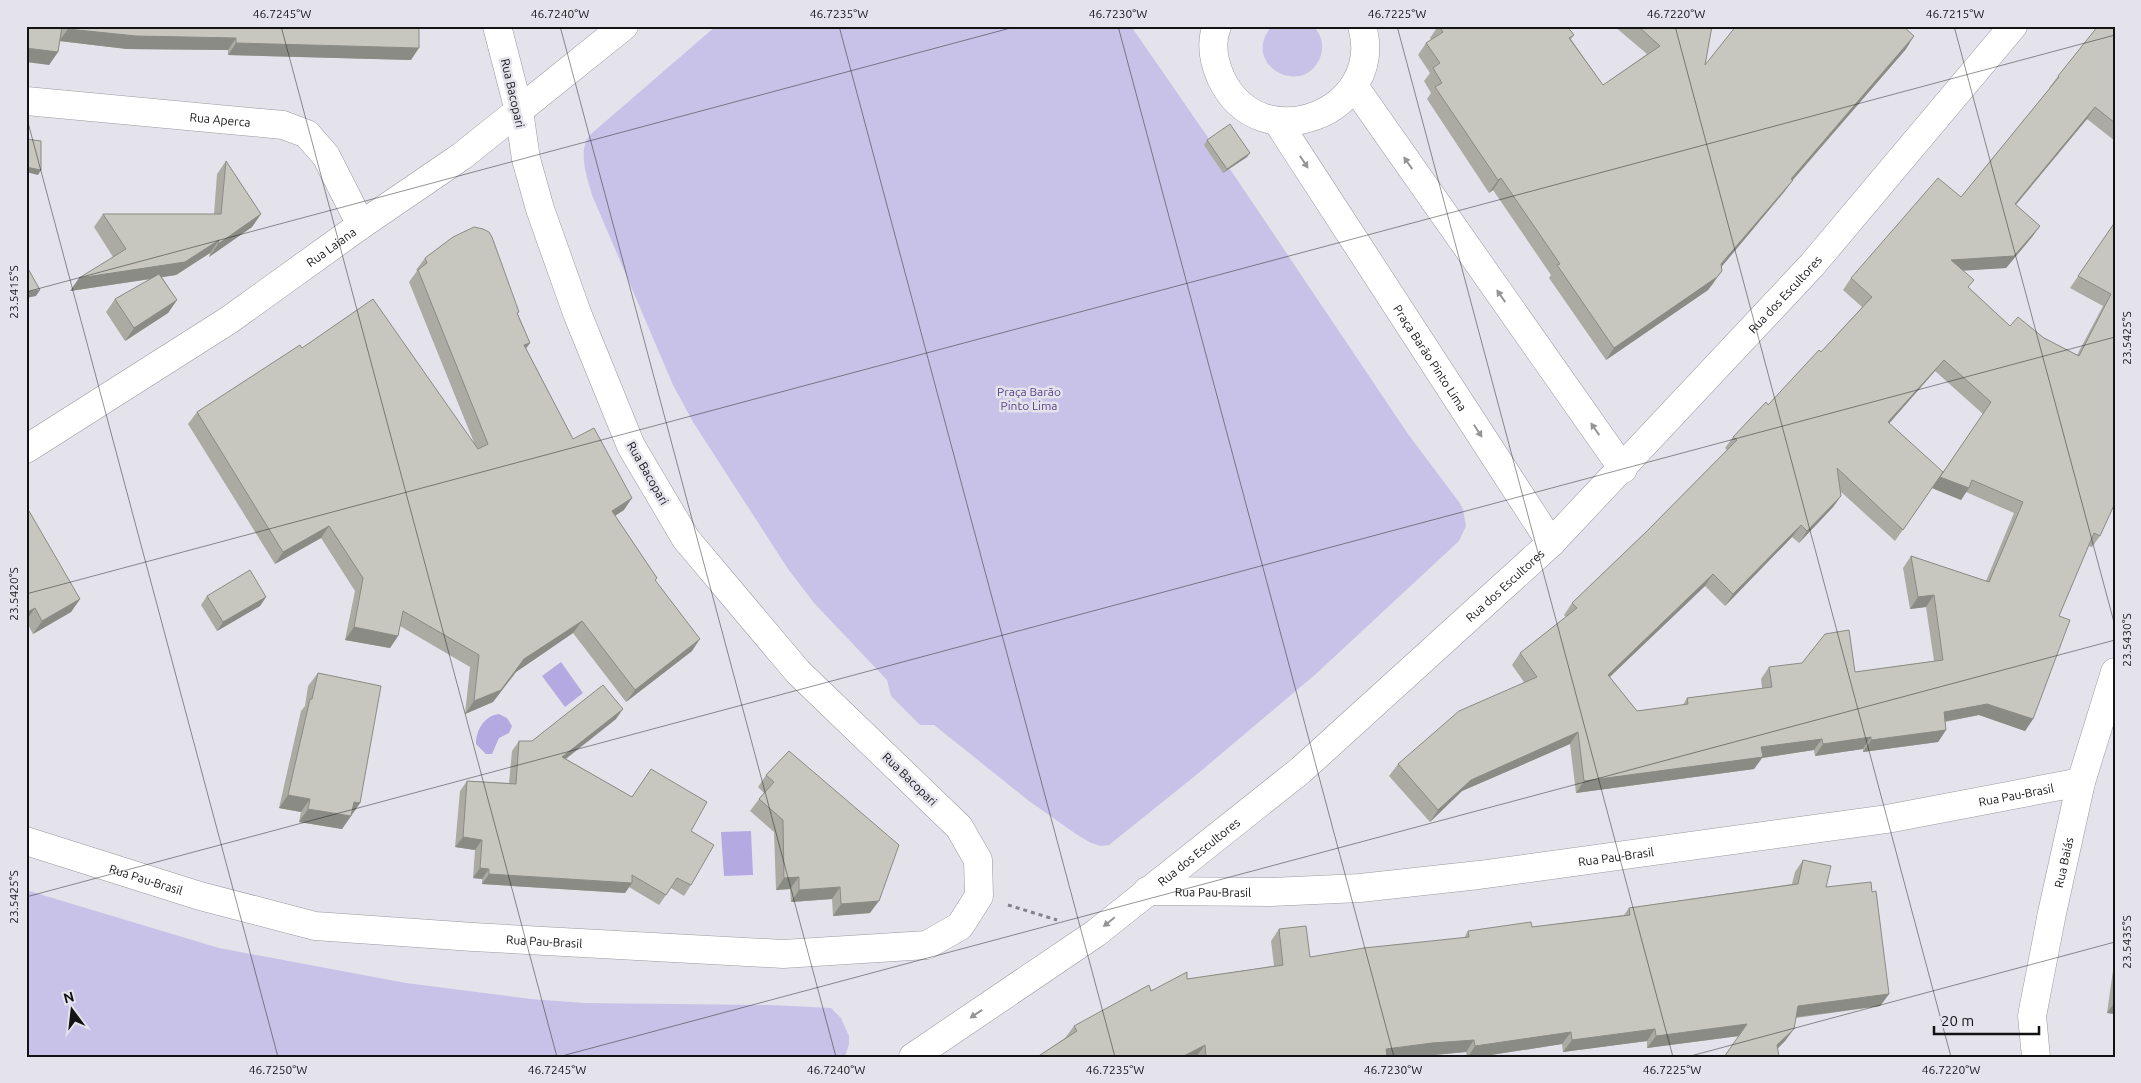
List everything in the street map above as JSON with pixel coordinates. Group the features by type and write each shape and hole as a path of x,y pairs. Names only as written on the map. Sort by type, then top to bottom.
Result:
{"street":[{"name":"Rua Bacopari","path":"497,26 519,111 526,159 540,209 577,313 631,446 686,539 798,672 959,827 978,860 979,896"},
{"name":"Rua Laiana","path":"26,449 229,320 361,225 462,156 624,26"},
{"path":"1212,29 1215,65 1227,91 1249,111 1277,121 1307,120 1334,108 1354,86 1364,58 1362,26"},
{"name":"Rua dos Escultores","path":"913,1057 1096,933 1301,770 1551,543 1812,265 2013,26"},
{"path":"1354,86 1623,468"},
{"name":"Rua Aperca","path":"26,101 283,125 307,134 326,156 361,225"},
{"name":"Praça Barão Pinto Lima","path":"1277,121 1551,543"},
{"name":"Rua Baiás","path":"2036,1057 2032,1016 2081,782 2115,672"},
{"name":"Rua Pau-Brasil","path":"1147,891 1271,892 1360,888 1479,875 1887,819 2081,782"},
{"name":"Rua Pau-Brasil","path":"26,841 200,896 316,926 474,937 783,954 927,945 960,926 979,896"}],"path":[{"path":"979,896 1096,933"}],"green space":[{"name":"Praça Barão Pinto Lima","path":"716,26 1131,26 1408,434 1463,509 1466,526 1459,541 1317,673 1195,776 1109,845 1101,846 1091,843 1076,834 1029,801 934,725 920,725 891,696 887,680 814,603 788,569 693,422 673,385 592,195 584,163 584,154 587,139 592,133"},
{"path":"1272,26 1313,26 1316,29 1321,39 1322,47 1321,55 1313,69 1302,75 1290,76 1278,72 1269,64 1263,53 1264,40"},
{"path":"26,890 219,948 406,983 531,999 584,1003 771,1005 831,1008 841,1018 849,1036 849,1044 845,1057 26,1057"}],"shaded area":[{"path":"561,662 583,693 565,707 542,676"},
{"path":"499,714 507,718 512,726 509,733 499,738 492,754 486,754 476,744 477,734 485,721"},
{"path":"751,831 753,875 724,876 721,832"}],"building":[{"path":"26,26 62,26 58,52 26,48"},
{"path":"68,26 419,26 419,48 236,43 236,38 136,36 68,29"},
{"path":"1439,26 1567,26 1574,35 1569,38 1603,85 1660,46 1638,26 1712,26 1705,65 1736,26 1903,26 1914,36 1721,264 1722,271 1717,277 1614,348 1557,265 1560,264 1501,178 1498,180 1435,87 1442,83 1433,68 1440,63 1426,43 1443,32"},
{"path":"2098,26 2115,26 2115,123 2095,107 2015,204 2040,226 2014,256 1951,260 1974,280 1968,287 2010,326 2018,317 2044,338 2079,356 2111,294 2078,276 2115,222 2115,503 2100,536 2094,533 2059,616 2070,620 2033,719 1987,704 1944,712 1946,730 1871,740 1871,737 1823,744 1822,739 1761,747 1763,757 1584,781 1578,732 1471,780 1438,810 1398,764 1459,711 1537,677 1520,653 1577,608 1572,603 1737,440 1733,437 1766,402 1768,405 1819,350 1821,352 1872,297 1851,278 1938,178 1961,197","holes":["1944,360 1991,402 1940,477 1969,488 1972,480 2023,502 1989,582 1911,556 1918,597 1934,595 1943,660 1855,672 1849,630 1825,634 1802,663 1769,667 1772,687 1687,698 1688,704 1637,711 1608,675 1713,574 1733,594 1801,525 1807,531 1841,496 1837,468 1903,530 1943,472 1888,422"]},
{"path":"1230,124 1250,153 1227,169 1207,140"},
{"path":"26,139 41,141 41,170 26,167"},
{"path":"226,161 261,214 218,244 219,240 185,262 79,278 126,249 103,214 221,214"},
{"path":"474,227 489,232 492,237 519,312 517,313 530,343 524,345 573,439 594,428 632,498 612,511 657,578 655,580 700,639 635,690 582,621 524,659 501,690 474,701 479,655 403,611 398,636 354,627 363,578 329,526 283,552 197,412 300,345 302,348 373,299 478,449 488,444 418,270 427,263 425,258 453,237"},
{"path":"26,265 40,290 26,292"},
{"path":"159,274 177,300 134,328 115,299"},
{"path":"29,511 80,599 42,621 35,608 26,613 26,513"},
{"path":"250,570 266,597 223,622 207,596"},
{"path":"318,673 381,686 360,803 354,802 351,816 308,809 310,799 288,795 310,699 312,699"},
{"path":"603,685 623,709 562,757 632,797 651,769 707,802 691,831 714,845 691,885 677,878 666,895 632,875 632,883 489,874 489,869 480,868 482,840 463,837 467,781 516,784 519,741 532,741"},
{"path":"789,751 899,845 879,901 841,904 840,887 799,890 799,877 784,878 783,820 759,799 774,782 766,775"},
{"path":"1803,860 1831,866 1826,887 1871,882 1872,892 1876,891 1889,994 1798,1006 1794,1029 1777,1045 1779,1057 1724,1057 1747,1024 1656,1036 1655,1029 1572,1040 1571,1032 1475,1046 1474,1040 1432,1043 1386,1049 1387,1057 1206,1057 1205,1045 1182,1057 1037,1057 1077,1031 1074,1026 1149,985 1151,991 1187,972 1187,979 1283,965 1279,929 1306,926 1310,957 1364,948 1469,937 1468,931 1531,922 1532,927 1630,915 1629,908 1798,884"}]}
